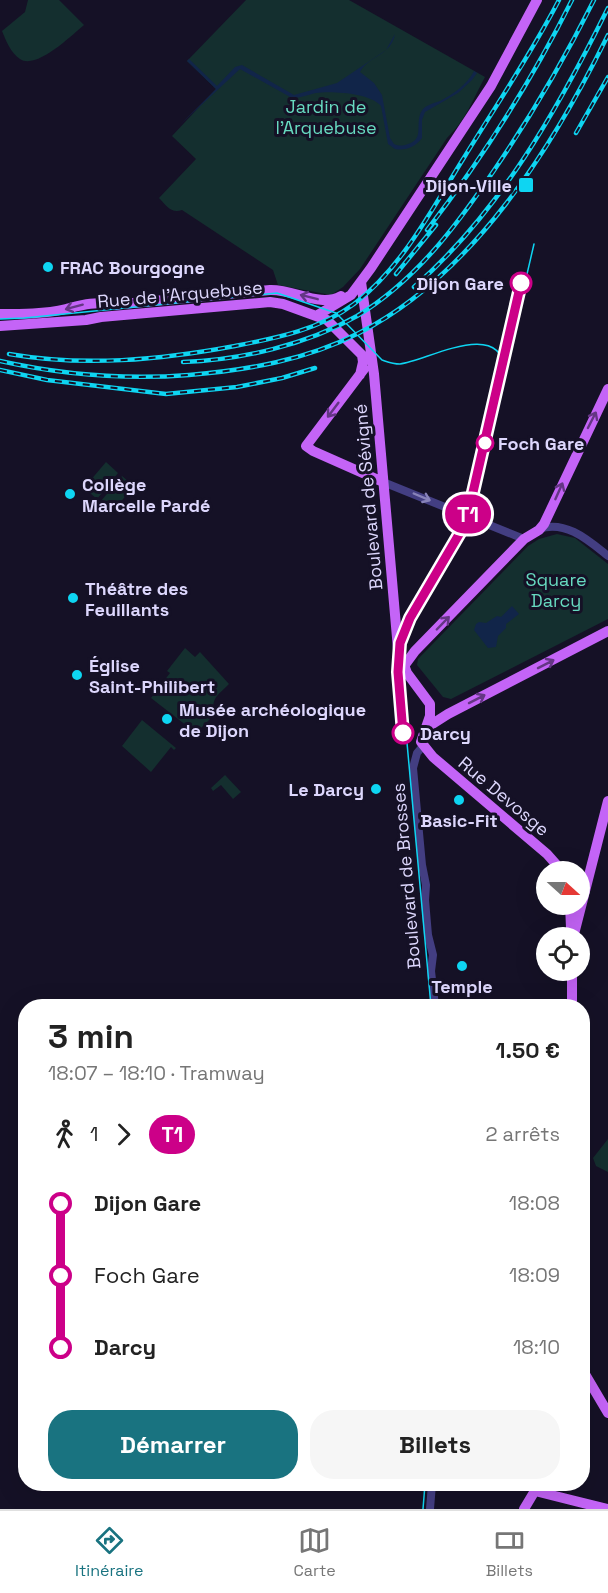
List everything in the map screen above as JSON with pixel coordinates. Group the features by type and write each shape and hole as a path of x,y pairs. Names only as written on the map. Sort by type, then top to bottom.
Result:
{"main road":[{"path":"316,316 351,295 361,282 491,86 537,0"},
{"name":"Rue de l'Arquebuse","path":"0,314 65,309 96,303 112,305 270,290 286,291 330,301 361,282"},
{"name":"Boulevard de Sévigné","path":"361,282 374,374 398,649 410,679 430,704"},
{"name":"Rue de l'Arquebuse","path":"0,326 270,302 316,316 333,324 360,351 363,362 360,375"},
{"name":"Boulevard de Sévigné","path":"360,375 367,359 368,342"},
{"path":"360,375 306,446 383,482"},
{"path":"404,666 524,539 539,530 548,517 608,389"},
{"path":"424,730 448,714 608,631"},
{"path":"423,746 421,739 430,716 430,704 448,714"},
{"name":"Rue Devosge","path":"423,746 553,861"},
{"path":"589,861 608,801"},
{"path":"572,981 572,999"},
{"path":"590,1383 608,1413"},
{"path":"524,1509 535,1491"},
{"path":"550,1491 607,1509"}],"street":[{"path":"383,482 524,539"},
{"path":"539,530 553,526 566,529 582,536 608,556"},
{"name":"Boulevard de Brosses","path":"423,746 417,753 413,768 426,885 425,900 433,955 431,970 434,999"},
{"path":"430,1509 431,1491"}],"green space":[{"path":"28,0 59,0 84,25 44,56 27,61 20,59 11,50 2,31 25,12"},
{"name":"Jardin de l'Arquebuse","path":"246,0 349,0 485,77 464,117 447,138 360,269 343,287 331,295 278,285 273,270 182,210 175,211 169,208 159,198 196,159 172,136 216,89 187,61"},
{"path":"106,462 118,473 97,499 84,488"},
{"path":"122,476 134,486 113,511 101,501"},
{"name":"Square Darcy","path":"557,534 575,538 608,564 608,619 451,699 443,697 417,665 418,659 528,546 539,539"},
{"path":"185,648 195,657 200,652 229,684 214,701 214,715 196,733 151,698 170,673 167,671"},
{"path":"142,720 176,748 174,750 171,747 151,772 122,746"},
{"path":"225,775 241,792 233,799 221,785 213,791 211,788"},
{"path":"608,1139 608,1172 596,1166 593,1158"}],"water":[{"path":"385,50 368,62 360,72 374,83 382,95 390,138 397,145 408,144 417,138 420,114 423,109 450,96 464,85 474,71 477,73 458,93 425,112 422,120 422,138 410,148 395,149 388,144 381,106 368,98 331,92 292,98 240,69 181,124 216,89 187,61 189,59 217,86 235,67 242,65 294,95 337,83"},
{"path":"512,606 519,614 506,624 506,628 498,636 496,647 488,648 474,630 476,624 486,623 497,616 501,617"}],"tram line":[{"path":"430,999 401,663 406,635 413,619 464,532 471,515 534,244"},
{"name":"T1","path":"403,733 398,672 400,643 410,618 461,531 468,514 521,283"},
{"path":"0,319 277,293 336,313 382,360 400,364 460,346 476,344 490,346 500,354 505,369"},
{"path":"423,1509 424,1491"}],"railway":[{"path":"9,354 94,361 179,355 281,336 312,327 341,313 372,289 416,235 559,0"},
{"path":"427,230 505,119 572,0"},
{"path":"183,362 227,358 295,343 357,316 401,284 439,245 488,180 540,99 594,0"},
{"path":"414,287 474,226 500,192 569,84 608,8"},
{"path":"0,361 47,370 94,375 141,377 189,375 255,367 297,357 359,333 400,308 438,278 473,243 506,204 562,121 608,35"},
{"path":"576,133 608,77"},
{"path":"396,274 436,225"},
{"path":"0,370 47,380 166,394 237,387 282,378 315,368"}],"place":[{"name":"Dijon-Ville","path":"526,185"},
{"name":"FRAC Bourgogne","path":"48,267"},
{"name":"Dijon Gare","path":"521,283"},
{"name":"Foch Gare","path":"485,443"},
{"name":"Collège Marcelle Pardé","path":"70,494"},
{"name":"Théâtre des Feuillants","path":"73,598"},
{"name":"Église Saint-Philibert","path":"77,675"},
{"name":"Musée archéologique de Dijon","path":"167,719"},
{"name":"Darcy","path":"403,733"},
{"name":"Le Darcy","path":"376,789"},
{"name":"Basic-Fit","path":"459,800"},
{"name":"Temple","path":"462,966"}]}
